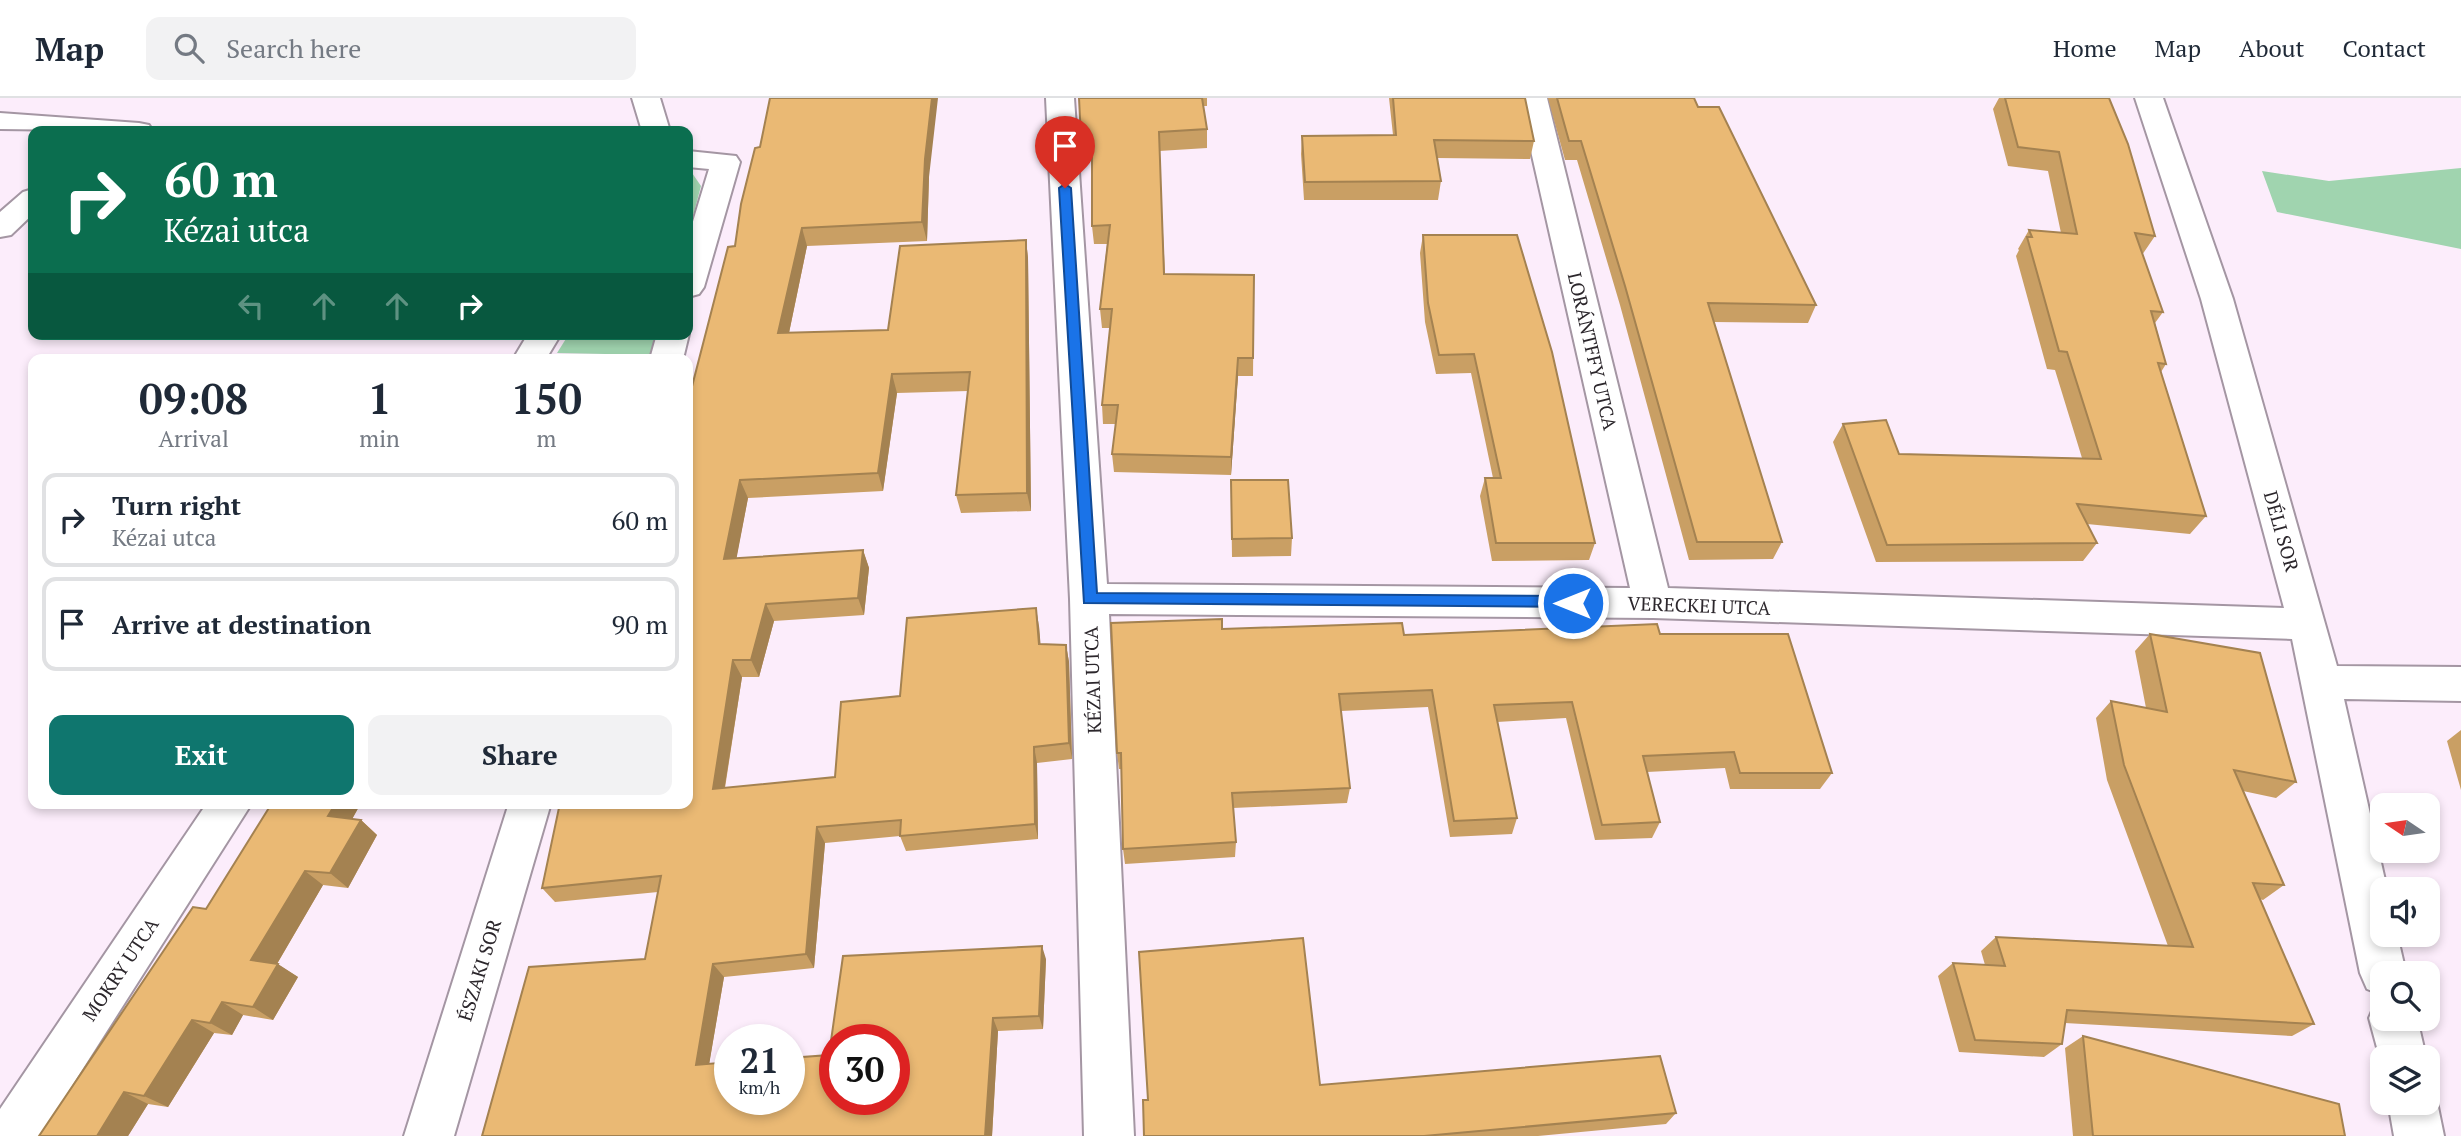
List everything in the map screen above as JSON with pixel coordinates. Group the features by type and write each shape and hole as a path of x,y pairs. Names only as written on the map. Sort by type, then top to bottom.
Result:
{"street":[{"path":"646,98 654,126"},
{"name":"KÉZAI UTCA","path":"1060,98 1089,599 1108,1136"},
{"name":"LORÁNTFFY UTCA","path":"1533,98 1653,603"},
{"name":"DÉLI SOR","path":"2149,98 2217,299 2308,624 2380,961"},
{"path":"0,121 54,126"},
{"path":"693,159 726,162 693,271"},
{"path":"0,228 28,203"},
{"name":"VERECKEI UTCA","path":"1089,599 1653,603 2308,624"},
{"path":"2320,681 2461,684"},
{"name":"MOKRY UTCA","path":"10,1136 227,809"},
{"name":"ÉSZAKI SOR","path":"429,1136 528,809"},
{"path":"2415,1115 2419,1136"}],"green space":[{"path":"2461,168 2461,249 2277,212 2262,171 2329,181"},
{"path":"693,174 701,186 693,216"},
{"path":"565,340 658,340 654,354 557,353"}],"building":[{"path":"770,98 932,98 922,222 802,228 778,333 888,330 900,246 1026,240 1027,493 956,495 970,372 892,374 878,473 740,480 724,559 863,550 858,598 766,604 751,660 733,660 713,789 835,777 841,702 900,696 907,618 1036,608 1039,644 1066,645 1069,743 1034,747 1035,824 900,836 901,820 817,827 806,954 713,964 696,1065 714,1063 714,1115 805,1115 805,1057 819,1056 819,1115 910,1115 910,1024 833,1024 843,956 1042,946 1039,1016 993,1018 985,1136 482,1136 529,967 645,959 661,876 542,888 559,809 693,809 693,383 728,247 735,246 741,204 755,148 760,147"},
{"path":"1079,98 1202,98 1207,129 1159,132 1164,274 1254,275 1253,358 1238,358 1231,457 1112,454 1118,405 1102,405 1112,309 1100,309 1110,225 1092,226 1092,136 1081,137"},
{"path":"1393,98 1525,98 1534,141 1434,140 1441,181 1305,182 1302,136 1396,135"},
{"path":"1557,98 1694,98 1698,107 1719,107 1816,305 1708,303 1782,542 1697,542 1581,141 1569,141"},
{"path":"2005,98 2109,98 2128,144 2155,236 2135,233 2163,312 2151,311 2166,364 2158,363 2206,516 2077,504 2097,543 1887,545 1843,424 1886,420 1899,454 2101,459 2067,352 2059,351 2027,237 2032,237 2029,230 2077,234 2059,152 2018,147"},
{"path":"1423,235 1517,235 1552,352 1595,543 1496,543 1485,478 1501,478 1474,354 1439,355 1428,303"},
{"path":"1231,480 1288,480 1292,538 1232,539"},
{"path":"1222,619 1222,629 1402,623 1404,635 1657,624 1660,634 1788,634 1832,773 1740,773 1734,752 1643,756 1660,822 1602,825 1572,702 1494,705 1517,818 1454,821 1432,690 1339,694 1350,788 1232,793 1236,842 1123,849 1121,753 1117,753 1111,623"},
{"path":"2150,634 2260,653 2296,782 2234,770 2284,885 2253,883 2314,1024 2067,1010 2062,1044 1975,1040 1953,963 2005,966 1996,937 2193,947 2124,765 2111,701 2167,712"},
{"path":"268,809 332,809 328,816 361,820 330,873 305,871 251,960 278,964 253,1007 222,1002 210,1023 192,1020 144,1096 124,1092 97,1136 39,1136 193,907 206,909"},
{"path":"1303,938 1320,1085 1660,1056 1676,1113 1424,1136 1144,1136 1143,1100 1148,1100 1139,952"},
{"path":"2083,1036 2339,1104 2345,1136 2093,1136"}],"route":[{"path":"1065,188 1089,599 1573,603"}]}
